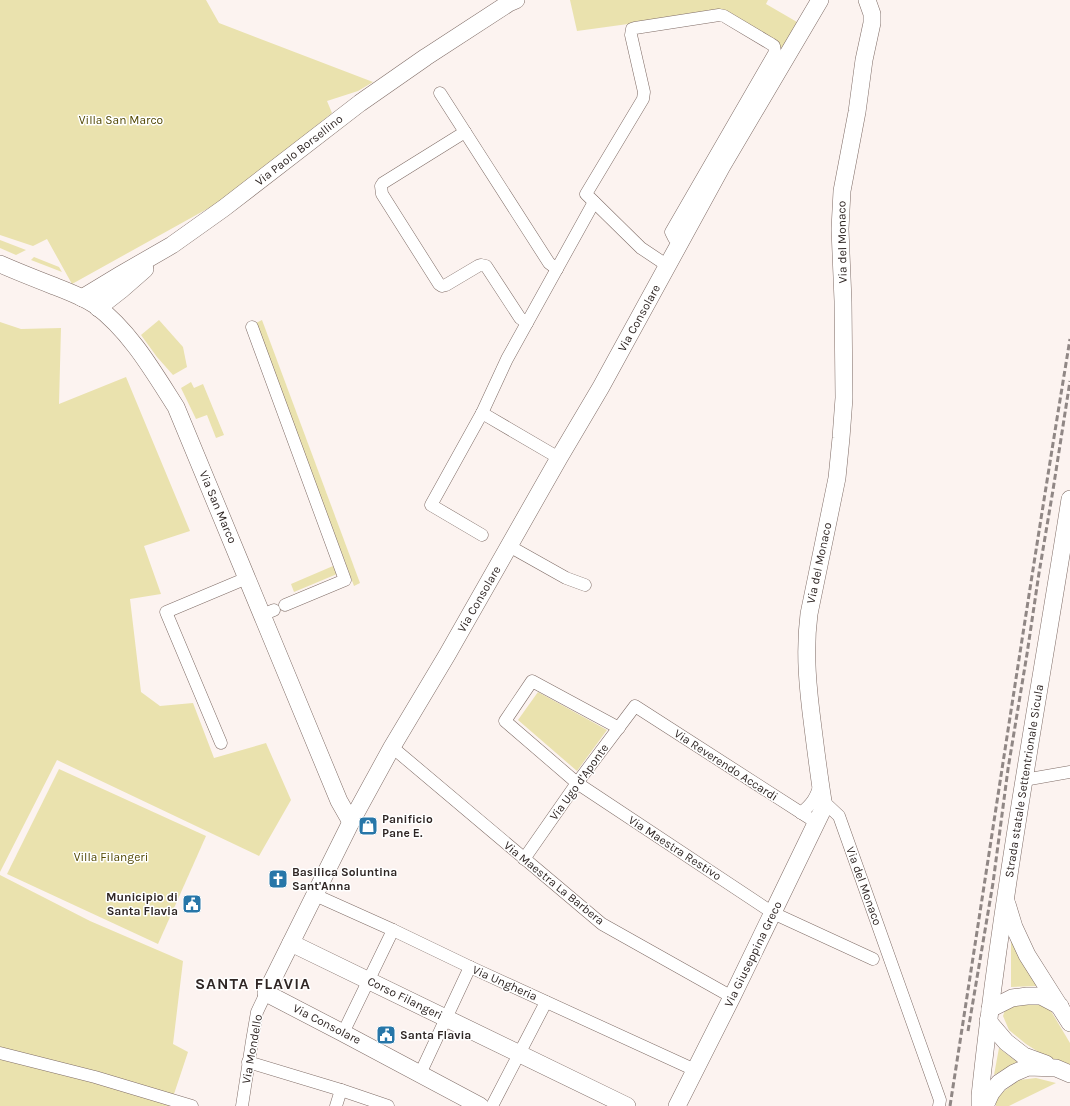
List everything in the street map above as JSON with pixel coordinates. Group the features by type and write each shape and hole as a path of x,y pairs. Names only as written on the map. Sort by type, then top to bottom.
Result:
{"street":[{"name":"Via Paolo Borsellino","path":"82,298 172,245 224,208 360,103 426,57 509,3 516,0"},
{"name":"Via Consolare","path":"480,1106 266,993 351,822 392,747 447,655 601,387 722,166 820,0"},
{"name":"Via del Monaco","path":"867,0 872,14 872,23 864,60 857,112 842,191 840,230 843,301 844,398 841,438 837,478 806,632 808,688 824,801 839,816 940,1100 939,1106"},
{"path":"668,266 641,248 586,194 644,96 631,35 632,29 719,15 724,16 772,44 775,52 671,232 674,238 681,243"},
{"path":"440,93 549,263 557,269"},
{"path":"465,132 383,184 381,186 382,194 439,284 442,286 446,285 478,266 486,266 520,318 527,323"},
{"path":"482,535 431,505 482,413 507,359 594,202"},
{"path":"98,308 122,290 172,245"},
{"name":"Via San Marco","path":"0,264 82,298 115,321 152,369 176,407 247,578 274,610 339,802 351,822"},
{"path":"252,327 345,580 274,610"},
{"path":"482,413 559,458"},
{"name":"Strada statale Settentrionale Sicula","path":"980,1106 989,1015 1006,896 1070,499"},
{"path":"509,546 566,578 585,585"},
{"path":"221,743 166,612 247,578"},
{"name":"Via Maestra Restivo","path":"619,728 532,681 505,721 577,783 773,913 873,959"},
{"name":"Via Ugo d'Aponte","path":"524,859 577,783 635,706"},
{"name":"Via Reverendo Accardi","path":"635,706 817,823"},
{"name":"Via Maestra La Barbera","path":"392,747 602,924 732,997"},
{"path":"1024,780 1070,772"},
{"path":"801,813 810,806 821,783"},
{"name":"Via Giuseppina Greco","path":"677,1106 817,823 824,801"},
{"name":"Via Ungheria","path":"315,895 695,1070"},
{"path":"1006,896 1014,928 1027,955 1070,1023"},
{"path":"344,1033 393,930"},
{"name":"Corso Filangeri","path":"291,943 627,1106"},
{"path":"420,1074 470,967"},
{"name":"Via Mondello","path":"242,1106 257,1012 266,993"},
{"path":"1060,1006 1041,996 1027,996 1012,998 989,1015 1006,1042 1024,1056 1063,1071"},
{"path":"492,1106 546,1002"},
{"path":"0,1053 95,1077 192,1106"},
{"path":"248,1062 388,1106"},
{"path":"985,1106 991,1093 999,1083 1014,1073 1028,1067 1063,1071"},
{"path":"336,1106 341,1090"}],"green space":[{"name":"Villa San Marco","path":"0,0 206,0 219,23 373,82 358,91 327,101 332,113 225,199 72,284 47,239 33,246 0,235"},
{"path":"570,0 768,0 766,4 797,22 780,52 777,42 774,39 723,11 577,31"},
{"path":"0,240 26,250 16,255 0,248"},
{"path":"34,257 59,267 62,272 31,260"},
{"path":"159,320 183,347 187,367 173,375 157,357 141,335"},
{"path":"262,320 360,583 354,586 256,323"},
{"path":"0,322 21,329 61,328 59,404 126,377 190,531 144,546 161,594 130,599 141,692 160,706 193,703 214,758 266,743 291,800 259,856 57,760 0,872"},
{"path":"191,382 194,388 203,384 224,435 216,438 207,415 196,419 181,388"},
{"path":"333,566 337,574 294,592 291,584"},
{"path":"538,692 607,730 577,771 518,720"},
{"name":"Villa Filangeri","path":"59,769 206,836 158,944 7,874"},
{"path":"0,875 90,921 183,961 173,1044 188,1052 170,1106 0,1106"},
{"path":"1011,939 1038,986 1011,987"},
{"path":"1019,1002 1048,1006 1070,1043 1070,1069 1054,1062 1026,1044 1009,1030 1003,1016 1006,1007"},
{"path":"999,1048 1017,1062 994,1075"},
{"path":"1036,1078 1056,1083 1009,1106 996,1106 996,1097 1019,1080"}],"railway":[{"path":"950,1106 1070,339"},
{"path":"968,1031 993,883 1008,769 1070,381"}],"place":[{"name":"Panificio Pane E.","path":"368,826"},
{"name":"Basilica Soluntina Sant'Anna","path":"278,879"},
{"name":"Municipio di Santa Flavia","path":"192,904"},
{"name":"Santa Flavia","path":"386,1035"}],"district":[{"name":"SANTA FLAVIA","path":"253,983"}]}
